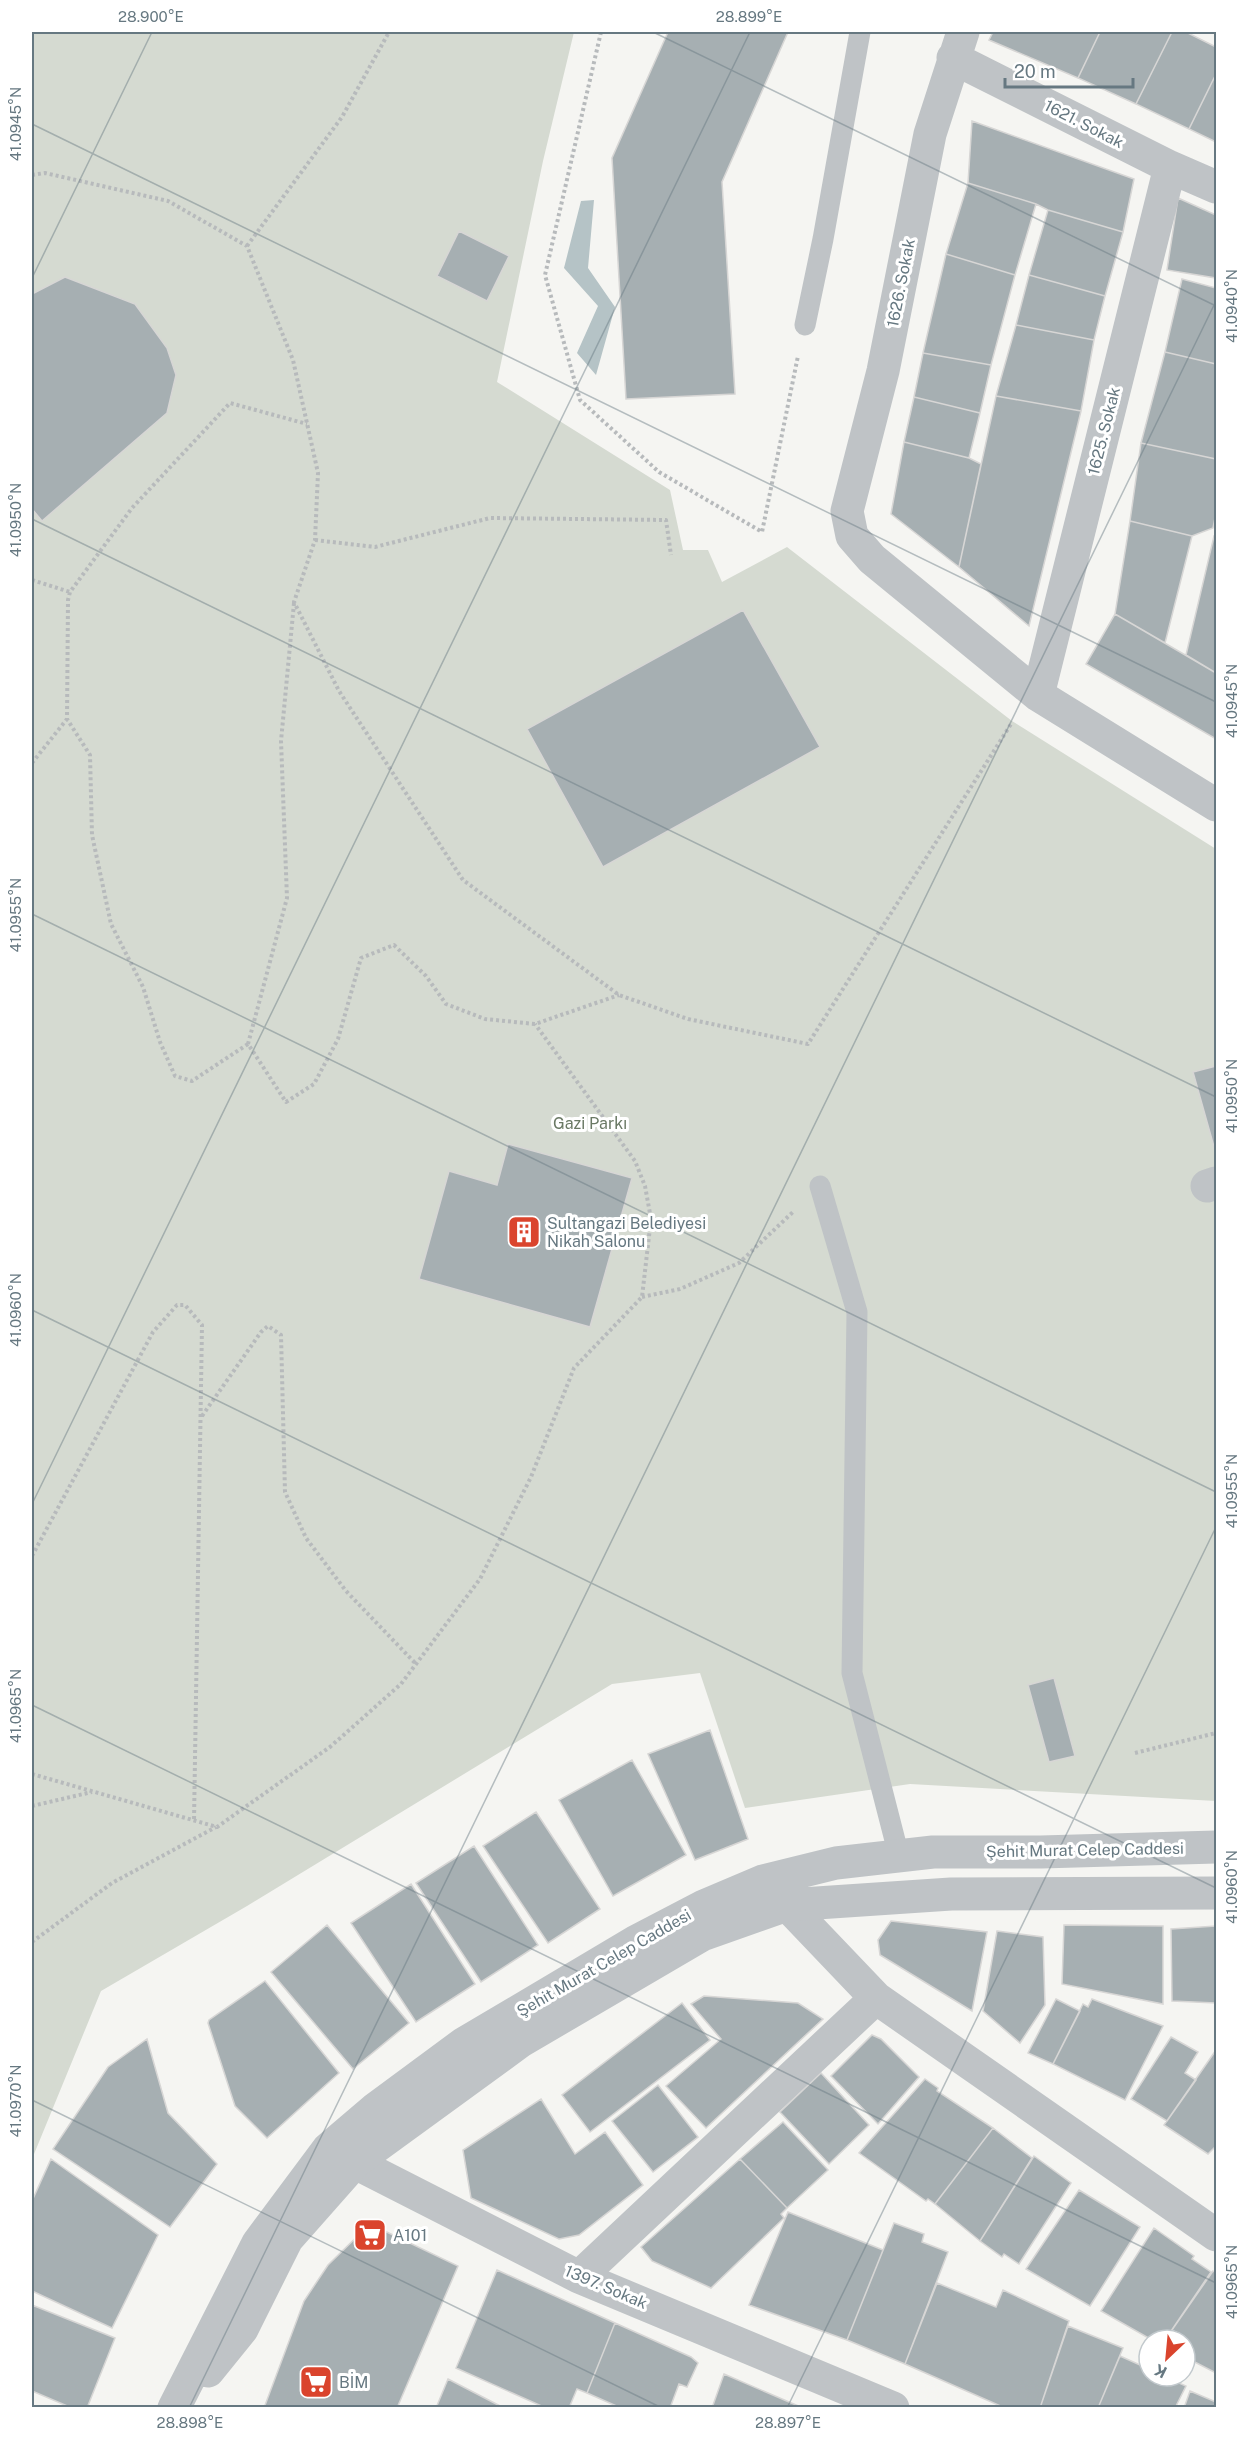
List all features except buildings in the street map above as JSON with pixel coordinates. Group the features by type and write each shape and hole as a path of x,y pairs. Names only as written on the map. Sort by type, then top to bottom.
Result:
{"street":[{"name":"1621. Sokak","path":"958,45 1170,167 1216,187"},
{"name":"1626. Sokak","path":"958,45 930,134 883,371 848,510 852,536 872,559 1038,695"},
{"name":"1625. Sokak","path":"1038,695 1170,167"},
{"path":"1038,695 1216,805"},
{"name":"Şehit Murat Celep Caddesi","path":"179,2408 242,2329 287,2239 375,2109 463,2044 635,1942 704,1906 763,1881 837,1863 933,1852 1041,1852 1216,1847"},
{"path":"763,1881 876,1998 1216,2235"},
{"name":"Şehit Murat Celep Caddesi","path":"174,2408 258,2243 342,2156 521,2041 702,1935 787,1905 951,1894 1216,1893"},
{"path":"579,2277 876,1998"},
{"name":"1397. Sokak","path":"342,2156 579,2277 893,2408"}],"lane":[{"path":"805,325 823,239 860,32"},
{"path":"820,1186 857,1312 852,1673 899,1856"}],"path":[{"path":"247,246 342,117 389,32"},
{"path":"602,32 545,275 580,400 659,472 762,532 805,325"},
{"path":"32,176 45,173 168,201 247,246 293,360 318,474 315,540 294,603 280,741 287,898 248,1044 192,1081 175,1076 160,1042 143,987 111,924 92,835 90,755 68,719 70,592 132,508 230,403 307,424"},
{"path":"315,540 375,547 490,518 666,520 671,555"},
{"path":"32,580 70,592"},
{"path":"294,603 339,691 463,880 619,995 688,1019 808,1044 1012,722 1038,695"},
{"path":"32,764 68,719"},
{"path":"248,1044 286,1102 314,1084 338,1039 361,958 394,945 426,976 446,1004 485,1019 535,1024 619,995"},
{"path":"535,1024 639,1169 645,1186 651,1219 642,1297"},
{"path":"32,1942 112,1883 217,1827 330,1748 401,1684 480,1579 531,1477 574,1368 642,1297 680,1289 739,1263 820,1186"},
{"path":"32,1556 153,1332 177,1305 185,1305 202,1325 194,1821"},
{"path":"201,1418 261,1332 268,1326 281,1335 285,1491 306,1538 346,1591 416,1665"},
{"path":"1135,1753 1216,1733"},
{"path":"32,1774 217,1827"},
{"path":"32,1806 94,1792"}],"green space":[{"name":"Gazi Parkı","path":"32,32 574,32 543,161 497,382 670,490 683,550 708,550 722,582 787,547 1012,721 1216,849 1216,1801 910,1784 745,1808 700,1673 612,1684 247,1906 101,1991 32,2159"}],"shaded area":[{"path":"594,200 588,268 615,307 596,375 577,353 598,306 564,268 581,201"}],"place":[{"name":"Sultangazi Belediyesi Nikah Salonu","path":"524,1232"},
{"name":"A101","path":"370,2235"},
{"name":"BİM","path":"316,2382"}]}
